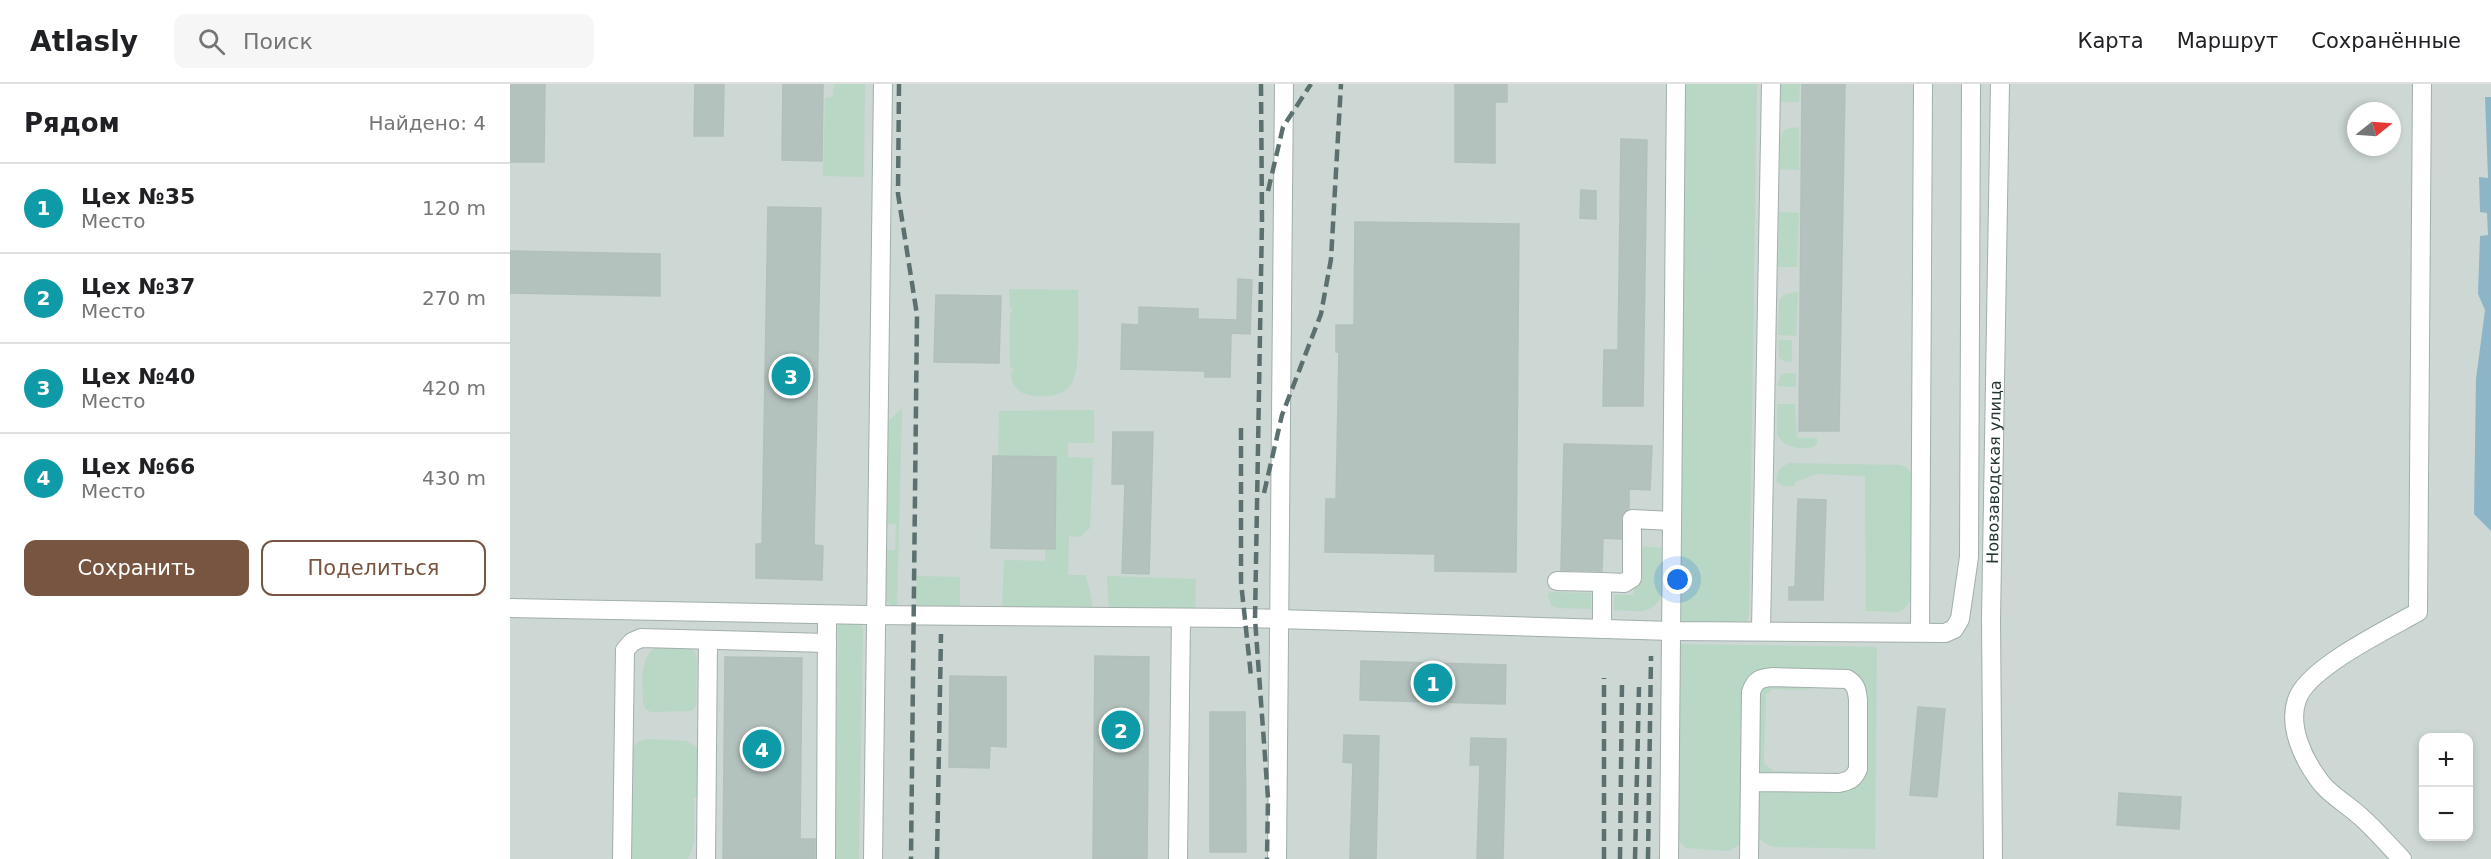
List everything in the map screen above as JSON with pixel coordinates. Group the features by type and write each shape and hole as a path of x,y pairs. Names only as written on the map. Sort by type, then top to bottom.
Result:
{"street":[{"path":"873,859 883,84"},
{"path":"1277,859 1284,84"},
{"path":"1669,859 1676,84"},
{"path":"1761,631 1771,84"},
{"path":"1920,632 1923,84"},
{"path":"510,608 827,615 1181,618 1671,631 1945,633 1954,629 1960,619 1969,557 1971,84"},
{"name":"Новозаводская улица","path":"1993,859 1991,620 2000,84"},
{"path":"2402,859 2362,817 2323,786 2303,756 2294,718 2300,695 2322,670 2365,641 2418,612 2422,84"},
{"path":"1557,581 1623,583 1632,578 1632,519 1672,521"},
{"path":"1602,582 1602,629"},
{"path":"825,859 827,615"},
{"path":"1178,859 1181,618"},
{"path":"622,859 625,650 632,642 641,638 827,643"},
{"path":"706,859 708,640"},
{"path":"1749,859 1751,692 1754,684 1761,678 1773,677 1847,679 1852,682 1857,688 1858,700 1858,769 1855,776 1839,783 1750,782"}],"shaded area":[{"path":"510,84 2491,84 2491,859 510,859"}],"green space":[{"path":"834,84 865,84 864,177 823,176 825,98 833,97"},
{"path":"1676,84 1757,84 1749,616 1746,623 1684,624 1679,618"},
{"path":"1781,84 1800,84 1799,102 1780,102"},
{"path":"1799,127 1799,170 1780,169 1779,140 1785,129"},
{"path":"1779,212 1799,213 1797,267 1778,267"},
{"path":"1009,289 1078,290 1077,365 1072,382 1067,389 1049,396 1035,396 1021,392 1013,383 1010,373 1013,368 1010,367 1010,313 1012,313 1012,308 1010,308"},
{"path":"1798,292 1796,336 1778,335 1779,300 1786,294"},
{"path":"1778,340 1792,340 1792,362 1779,358"},
{"path":"1786,373 1796,373 1796,387 1777,386 1780,376"},
{"path":"1777,404 1795,404 1797,438 1817,438 1814,447 1793,447 1780,439 1777,434"},
{"path":"902,408 897,611 885,600 882,550 895,550 896,524 883,523 885,424"},
{"path":"1094,410 1094,443 1068,443 1068,457 1093,458 1090,528 1080,537 1069,536 1068,575 1086,575 1093,607 1089,611 1002,611 1004,560 1045,561 1048,470 998,469 999,411"},
{"path":"1789,463 1900,465 1907,468 1913,477 1912,593 1904,609 1898,612 1866,611 1865,476 1816,474 1795,482 1795,486 1783,486 1777,482 1777,476 1781,468"},
{"path":"1635,546 1666,548 1665,585 1658,602 1652,608 1643,611 1614,610 1614,595 1634,595"},
{"path":"917,576 960,577 960,606 957,609 916,610"},
{"path":"1107,576 1196,579 1195,611 1109,611"},
{"path":"1550,592 1591,593 1591,609 1557,608 1551,605 1548,595"},
{"path":"856,621 861,625 863,631 859,859 835,859 838,626 841,622"},
{"path":"1679,644 1877,647 1875,849 1775,847 1761,840 1756,827 1756,819 1758,794 1762,791 1847,789 1861,687 1761,673 1740,844 1729,851 1686,848 1678,840"},
{"path":"656,647 688,647 694,651 697,659 696,706 692,711 651,712 645,709 642,688 644,665 650,652"},
{"path":"1809,683 1809,690 1772,689 1766,695 1764,763 1773,771 1807,772 1807,777 1760,774 1758,771 1759,686"},
{"path":"648,739 686,741 699,748 700,797 694,798 694,843 688,859 629,859 630,754 636,744"}],"water":[{"path":"2485,97 2491,97 2491,531 2474,514 2476,379 2485,310 2478,294 2480,236 2488,235 2487,213 2480,212 2479,177 2488,178"}],"building":[{"path":"510,84 545,84 544,162 510,162"},
{"path":"695,84 724,84 723,136 694,136"},
{"path":"783,84 823,84 822,161 782,160"},
{"path":"1455,84 1507,84 1507,102 1495,102 1495,163 1455,162"},
{"path":"1802,84 1845,84 1839,431 1799,431"},
{"path":"1621,139 1647,140 1643,406 1603,406 1604,350 1618,350"},
{"path":"1581,190 1596,191 1596,219 1580,218"},
{"path":"768,207 821,208 814,545 823,546 822,580 756,578 756,544 762,544"},
{"path":"1355,222 1519,224 1516,572 1435,571 1435,554 1325,552 1326,499 1336,499 1339,352 1336,352 1336,325 1354,325"},
{"path":"510,251 660,254 660,296 510,293"},
{"path":"1238,279 1252,280 1250,334 1231,333 1230,377 1205,377 1205,371 1121,369 1122,324 1139,325 1139,307 1198,309 1198,319 1237,320"},
{"path":"936,295 1001,296 999,363 934,362"},
{"path":"1113,432 1153,432 1149,574 1122,573 1125,484 1112,484"},
{"path":"1564,444 1652,446 1650,490 1629,489 1629,509 1623,513 1621,518 1621,539 1603,538 1602,571 1561,570"},
{"path":"993,456 1056,457 1055,549 991,548"},
{"path":"1798,499 1826,500 1823,600 1789,600 1789,587 1795,587"},
{"path":"1095,656 1149,657 1147,859 1093,859"},
{"path":"725,657 802,658 800,839 815,839 815,859 723,859"},
{"path":"1361,661 1506,665 1505,704 1360,700"},
{"path":"950,676 1006,677 1006,747 990,746 989,768 949,767"},
{"path":"1918,707 1945,709 1937,797 1910,795"},
{"path":"1210,712 1245,712 1246,852 1210,852"},
{"path":"1344,735 1379,736 1376,859 1350,859 1353,763 1343,762"},
{"path":"1471,738 1506,739 1503,859 1477,859 1480,765 1470,765"},
{"path":"2119,793 2181,797 2179,829 2117,825"}],"railway":[{"path":"899,84 898,194 917,315 911,859"},
{"path":"1261,84 1262,220 1255,619 1268,798 1267,859"},
{"path":"1268,191 1283,127 1311,84"},
{"path":"1264,493 1282,415 1321,314 1331,259 1341,84"},
{"path":"1241,428 1241,582 1251,676"},
{"path":"937,859 941,634"},
{"path":"1648,859 1651,656"},
{"path":"1604,678 1604,859"},
{"path":"1620,859 1622,682"},
{"path":"1635,859 1639,687"}],"place":[{"name":"Цех №40","path":"791,376"},
{"name":"Цех №35","path":"1433,683"},
{"name":"Цех №37","path":"1121,730"},
{"name":"Цех №66","path":"762,749"}]}
